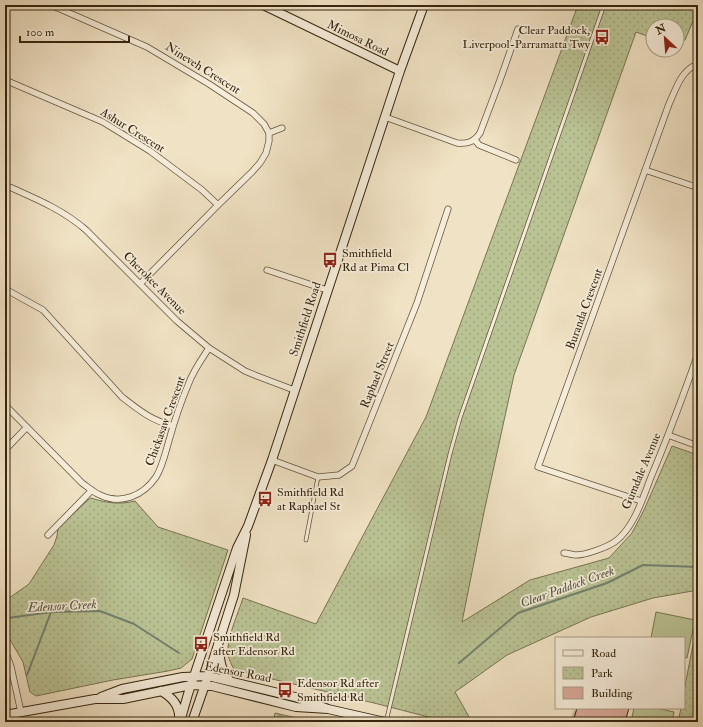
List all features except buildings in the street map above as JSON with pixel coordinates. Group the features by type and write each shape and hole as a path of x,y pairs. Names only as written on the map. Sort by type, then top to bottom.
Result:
{"main road":[{"name":"Mimosa Road","path":"263,5 400,71"},
{"name":"Smithfield Road","path":"180,722 237,548 248,526 272,460 400,71 424,5"},
{"name":"Smithfield Road","path":"192,722 234,595 248,526"},
{"path":"219,643 222,666 230,681"},
{"name":"Edensor Road","path":"95,700 122,689 183,676 208,676 299,698 328,709 385,722"},
{"name":"Edensor Road","path":"5,715 95,700 123,699 192,685 212,686 296,707 328,709"},
{"path":"161,691 167,694 174,701 180,722"}],"street":[{"name":"Nineveh Crescent","path":"50,5 147,47 209,84 253,113 261,120 269,133"},
{"path":"385,117 458,143 466,144 475,140 480,133 518,29"},
{"name":"Buranda Crescent","path":"641,501 538,467 669,104 682,75 698,64"},
{"name":"Ashur Crescent","path":"5,80 103,122 150,151 202,190 218,205"},
{"path":"140,284 252,172 266,153 270,141 269,133 282,128"},
{"path":"475,140 479,145 516,160"},
{"path":"646,170 693,186"},
{"name":"Cherokee Avenue","path":"5,186 55,208 78,223 177,321 209,348 235,365 251,373 294,390"},
{"name":"Raphael Street","path":"272,460 318,477 339,475 352,466 417,303 448,209"},
{"path":"267,270 327,290"},
{"path":"5,289 44,310 122,397 136,409 152,419 173,426"},
{"name":"Chickasaw Crescent","path":"5,405 82,482 92,490 101,496 116,499 132,497 142,492 159,472 188,384 198,364 209,348"},
{"name":"Gumdale Avenue","path":"564,553 576,555 604,548 616,541 625,532 641,501 668,435 698,354"},
{"path":"5,450 27,427"},
{"path":"668,435 698,446"},
{"path":"48,535 92,490"},
{"path":"5,650 11,667 21,712"}],"lane":[{"path":"385,722 450,454 462,411 604,5"},
{"path":"306,540 318,477"}],"green space":[{"path":"578,5 698,5 698,9 685,40 685,18 645,18 645,35 636,32 514,375 462,622 530,580 609,558 632,533 644,510 672,446 698,455 698,590 653,598 591,617 507,655 455,692 472,722 448,722 234,670 228,657 228,649 231,634 243,598 316,624 426,417"},
{"path":"91,498 113,503 135,501 158,527 228,550 192,659 181,668 36,696 30,692 23,662 5,631 5,601 29,584 54,545 58,528"},
{"path":"656,612 695,620 687,658 685,657 685,637 651,637"},
{"path":"698,619 698,722 678,722 681,709 685,709 685,686"},
{"path":"634,709 660,709 674,712 672,722 631,722"},
{"path":"275,713 314,722 273,722"}],"waterway":[{"name":"Clear Paddock Creek","path":"459,663 518,613 607,583 643,565 698,567"},
{"name":"Edensor Creek","path":"8,618 51,612 100,611 134,624 179,653"},
{"path":"27,675 51,612"}],"place":[{"name":"Clear Paddock, Liverpool-Parramatta Twy","path":"602,37"},
{"name":"Smithfield Rd at Pima Cl","path":"330,260"},
{"name":"Smithfield Rd at Raphael St","path":"265,499"},
{"name":"Smithfield Rd after Edensor Rd","path":"201,644"},
{"name":"Edensor Rd after Smithfield Rd","path":"285,690"}]}
